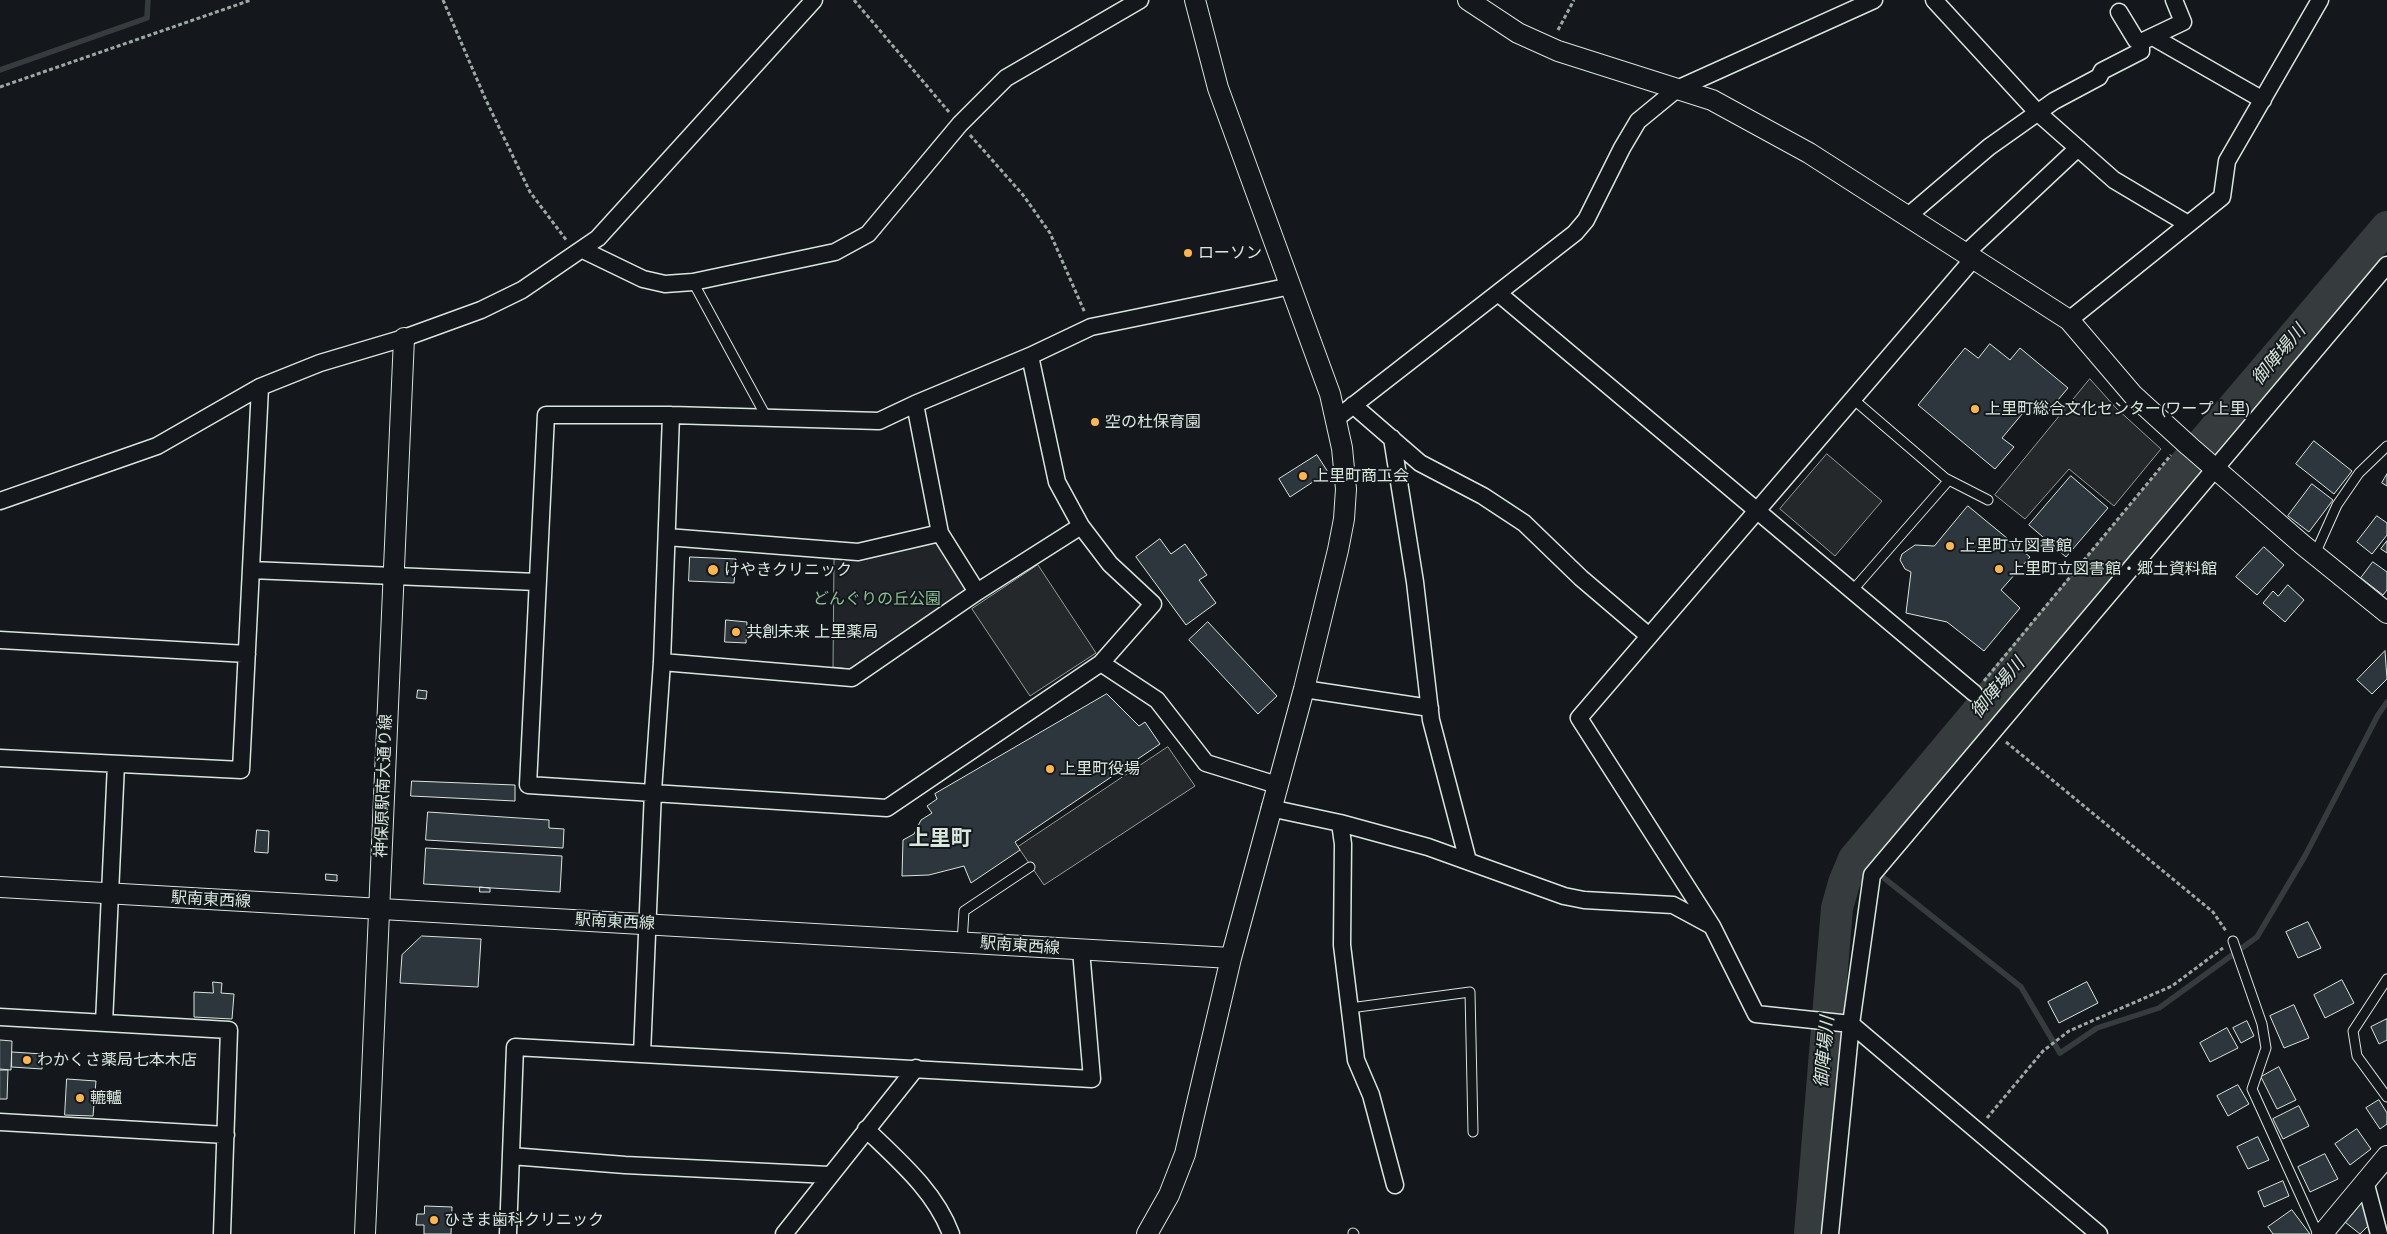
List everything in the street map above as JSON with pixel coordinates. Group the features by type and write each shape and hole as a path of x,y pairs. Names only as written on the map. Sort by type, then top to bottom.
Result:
{"street":[{"path":"0,500 157,446 260,387 320,363 404,338 481,310 522,290 583,250 611,224 814,0"},
{"path":"583,250 643,279 665,284 693,282 835,252 868,234 960,124 1006,78 1140,0"},
{"path":"1147,1234 1169,1195 1186,1154 1231,958 1270,808 1304,689 1344,519 1346,489 1337,418 1291,286 1218,88 1195,0"},
{"path":"1468,0 1518,33 1549,47 1712,100 1810,153 2068,320 2134,395 2186,444 2387,613"},
{"path":"1337,418 1574,233 1586,220 1622,148 1638,121 1677,89 1874,0"},
{"path":"1934,0 2037,112 2114,180 2188,224"},
{"path":"2119,12 2136,40 2147,39 2183,22 2174,0"},
{"path":"2068,320 2222,197 2227,161 2320,0"},
{"path":"1908,216 1988,147 2054,101 2099,77 2102,71 2141,51 2147,39"},
{"path":"2147,39 2263,100"},
{"path":"2078,148 1969,256 1852,399 1579,718 1712,926 1756,1014 1847,1024 1977,1130 2099,1234"},
{"path":"1830,1234 1847,1024 1872,875 2387,265"},
{"path":"1030,356 1057,482 1081,526 1110,564 1153,604 1101,663 887,808 653,791 528,785 546,415 671,415 768,420 879,421 1030,356 1090,327 1291,286"},
{"path":"1498,293 1756,512 1974,693"},
{"name":"神保原駅南大通り線","path":"365,1234 404,338"},
{"path":"0,758 241,770 260,387"},
{"path":"915,404 940,533 977,592"},
{"path":"1353,405 1420,462 1483,496 1524,523 1581,578 1649,636"},
{"path":"642,1054 653,791 668,537 671,415"},
{"path":"1392,438 1415,582 1430,708 1468,861"},
{"path":"662,662 852,678 977,592 1081,526"},
{"path":"668,537 858,552 940,533"},
{"path":"251,570 537,582"},
{"path":"0,640 247,654"},
{"path":"1101,663 1157,700 1206,763 1277,785"},
{"path":"1304,689 1430,708"},
{"path":"104,1023 116,764"},
{"path":"1270,808 1340,822 1428,847 1564,896 1584,900 1673,905 1712,926"},
{"path":"1340,822 1343,844 1342,945 1356,1060 1371,1095 1394,1185"},
{"name":"駅南東西線","path":"0,887 1231,958"},
{"path":"508,1234 515,1047 1092,1079 1081,950"},
{"path":"0,1017 229,1030 222,1234"},
{"path":"784,1234 916,1068"},
{"path":"0,1122 226,1135"},
{"path":"866,1129 918,1180 946,1221 951,1234"},
{"path":"511,1156 625,1165 829,1175"},
{"path":"2320,1234 2387,1156"},
{"path":"2365,1181 2379,1234"}],"lane":[{"path":"693,282 768,420"},
{"path":"1852,399 1949,480 1988,500"},
{"path":"2315,554 2337,505 2359,473 2387,446"},
{"path":"1852,591 1949,480"},
{"path":"962,942 964,911 1030,867"},
{"path":"2233,941 2262,1024 2266,1048 2252,1089 2320,1234"},
{"path":"2387,979 2353,1031 2358,1056 2387,1097"},
{"path":"1350,1008 1470,992 1473,1132"}],"path":[{"path":"0,87 251,0"},
{"path":"443,0 485,98 530,192 567,241 583,250"},
{"path":"854,0 1023,195 1050,233 1090,327"},
{"path":"1549,47 1574,0"},
{"path":"1974,693 2186,444"},
{"path":"1977,1130 2043,1051 2069,1031 2172,986 2233,941 2213,912 1992,732"}],"green space":[{"name":"どんぐりの丘公園","path":"937,541 967,584 964,595 849,669 833,667 834,559 858,558"}],"shaded area":[{"path":"2090,379 2116,408 2161,449 2114,506 2069,469 2025,519 1995,495"},
{"path":"1827,454 1882,501 1835,556 1780,509"},
{"path":"1038,565 1096,653 1030,696 972,609"},
{"path":"1168,747 1195,786 1044,885 1018,847"}],"building":[{"name":"上里町総合文化センター(ワープ上里)","path":"1990,344 2010,360 2020,348 2068,388 2047,413 2033,401 2002,438 2014,447 1995,469 1918,405 1965,348 1978,358"},
{"path":"2314,441 2352,471 2334,494 2296,464"},
{"name":"上里町商工会","path":"1317,455 1328,472 1290,497 1279,479"},
{"path":"2387,474 2387,486 2382,483"},
{"path":"2071,476 2108,508 2066,557 2029,525"},
{"path":"2312,484 2333,500 2309,532 2288,516"},
{"path":"1968,506 2030,557 2001,590 2020,608 1984,651 1947,622 1906,613 1911,572 1905,569 1900,560 1902,554 1915,545 1934,546"},
{"path":"2377,516 2387,523 2387,535 2372,554 2357,542"},
{"path":"1160,539 1171,554 1185,544 1207,575 1199,580 1216,603 1186,625 1136,557"},
{"path":"2387,541 2387,553 2381,549"},
{"path":"2264,547 2284,565 2257,595 2236,577"},
{"name":"けやきクリニック","path":"690,557 736,559 734,583 689,581"},
{"path":"2373,562 2387,572 2387,590 2383,595 2361,578"},
{"path":"2288,585 2304,600 2285,622 2263,603 2273,591 2278,596"},
{"name":"共創未来 上里薬局","path":"726,620 747,622 746,643 725,642"},
{"path":"1208,622 1277,696 1258,714 1189,640"},
{"path":"2385,651 2387,679 2372,694 2357,680"},
{"path":"418,690 427,691 426,699 417,698"},
{"name":"上里町役場","path":"1107,694 1139,726 1145,722 1160,744 1015,842 1020,850 971,883 964,866 929,875 902,876 903,840 914,834 921,820 932,813 927,806 937,799 935,794"},
{"path":"412,781 515,785 515,801 411,796"},
{"path":"428,812 549,820 549,828 564,829 563,848 426,840"},
{"path":"257,830 269,831 268,853 255,852"},
{"path":"426,848 562,856 560,892 424,884"},
{"path":"326,874 337,875 337,881 326,880"},
{"path":"480,887 490,888 490,892 480,892"},
{"path":"2308,922 2321,948 2298,958 2286,932"},
{"path":"422,936 481,939 478,987 400,983 402,955"},
{"path":"2342,980 2354,1003 2325,1018 2314,995"},
{"path":"213,982 222,983 221,993 234,994 232,1019 194,1017 194,992 213,993"},
{"path":"2087,982 2098,1003 2059,1023 2048,1002"},
{"path":"2294,1005 2309,1038 2284,1048 2270,1016"},
{"path":"2387,1019 2387,1040 2379,1044 2371,1027"},
{"path":"2247,1021 2254,1036 2241,1043 2233,1028"},
{"path":"2227,1028 2238,1048 2210,1062 2200,1043"},
{"path":"0,1040 12,1041 11,1070 0,1069"},
{"name":"わかくさ薬局七本木店","path":"12,1052 43,1054 42,1069 12,1067"},
{"path":"2279,1067 2296,1100 2277,1109 2261,1077"},
{"path":"0,1070 8,1070 7,1099 0,1099"},
{"name":"轆轤","path":"67,1079 96,1081 93,1116 65,1115"},
{"path":"2238,1085 2249,1104 2228,1116 2217,1096"},
{"path":"2379,1100 2387,1113 2387,1124 2380,1129 2366,1108"},
{"path":"2299,1106 2309,1126 2283,1139 2273,1119"},
{"path":"2357,1129 2371,1149 2350,1165 2335,1144"},
{"path":"2258,1137 2269,1160 2248,1169 2237,1147"},
{"path":"2325,1154 2338,1179 2310,1192 2298,1167"},
{"path":"2283,1181 2289,1196 2264,1207 2258,1192"},
{"path":"2364,1200 2370,1224 2360,1234 2345,1222"},
{"name":"ひきま歯科クリニック","path":"425,1206 452,1207 451,1234 424,1234 424,1225 416,1225 417,1214 424,1214"},
{"path":"2292,1210 2310,1234 2273,1234 2268,1227"}],"waterway":[{"path":"0,70 147,18 148,0"},
{"name":"御陣場川","path":"1810,1234 1837,908 1844,883 1854,859 2201,445 2387,227"},
{"path":"1884,878 2021,987 2060,1053 2097,1028 2159,1008 2257,937 2305,856 2378,715 2387,702"},
{"path":"1854,859 1866,866"}],"place":[{"name":"ローソン","path":"1188,253"},
{"name":"上里町総合文化センター(ワープ上里)","path":"1975,409"},
{"name":"空の杜保育園","path":"1095,422"},
{"name":"上里町商工会","path":"1303,476"},
{"name":"上里町立図書館","path":"1950,546"},
{"name":"上里町立図書館・郷土資料館","path":"1999,569"},
{"name":"けやきクリニック","path":"713,570"},
{"name":"共創未来 上里薬局","path":"736,632"},
{"name":"上里町役場","path":"1050,769"},
{"name":"わかくさ薬局七本木店","path":"27,1060"},
{"name":"轆轤","path":"80,1098"},
{"name":"ひきま歯科クリニック","path":"434,1220"}],"district":[{"name":"上里町","path":"940,839"}]}
